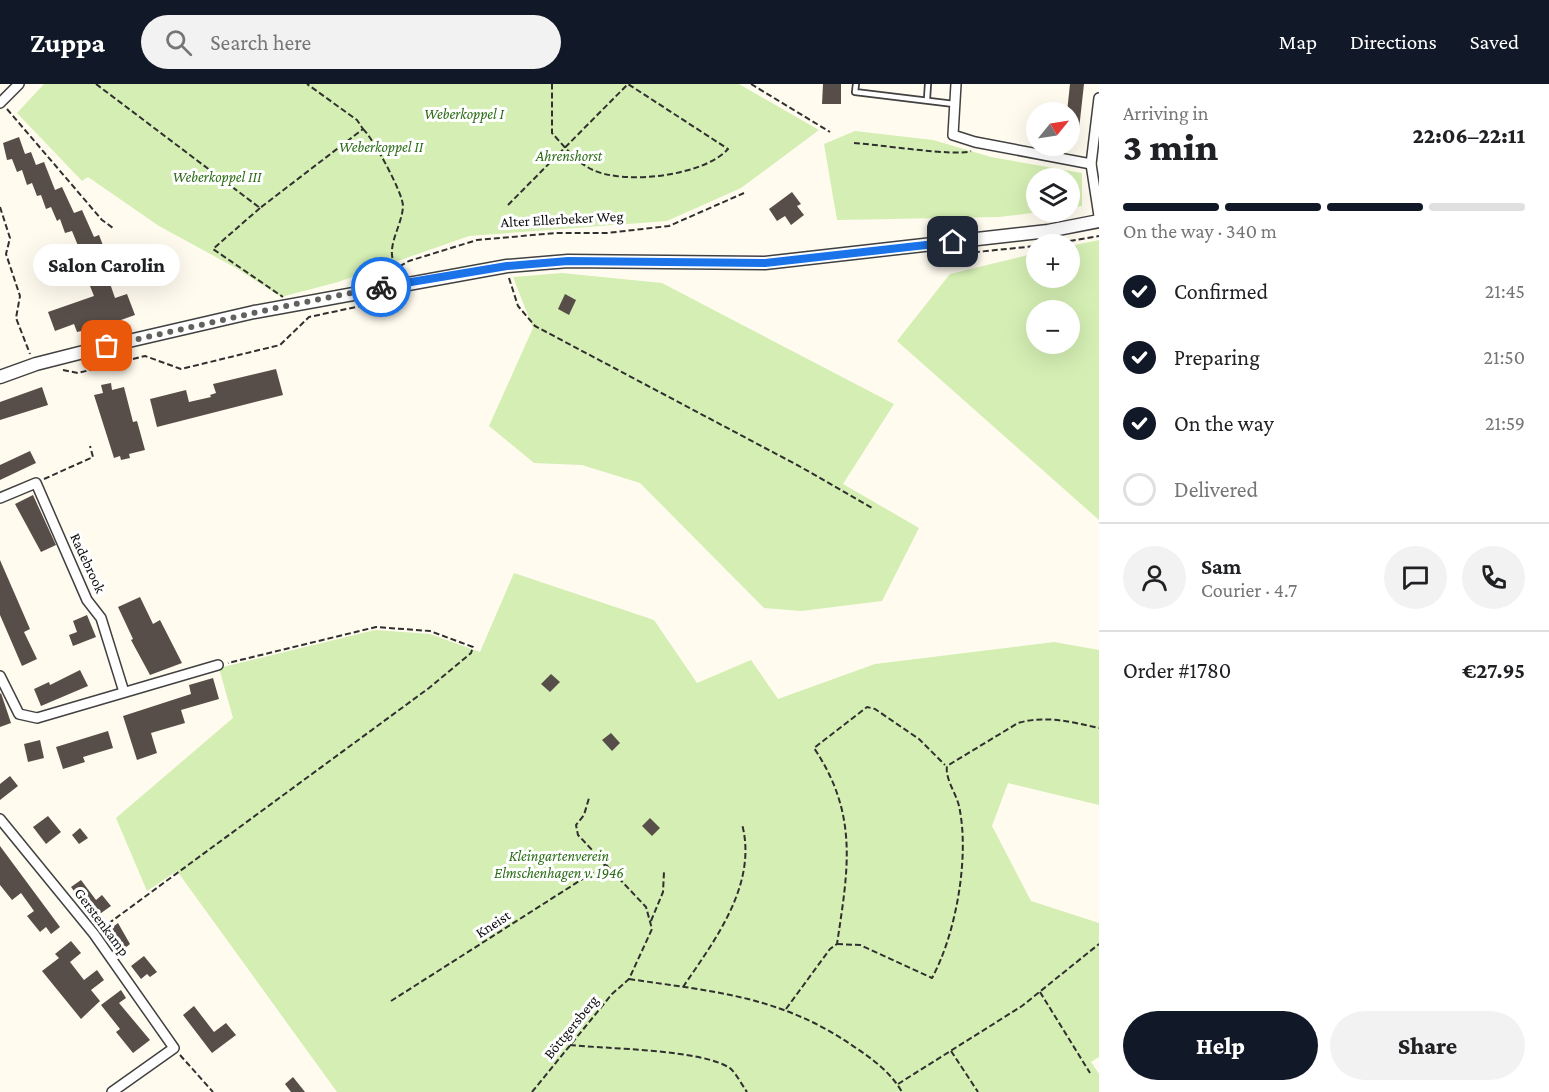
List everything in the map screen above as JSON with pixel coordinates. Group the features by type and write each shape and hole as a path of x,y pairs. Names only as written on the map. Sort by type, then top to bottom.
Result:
{"street":[{"path":"0,103 19,84"},
{"path":"956,84 953,135 975,142 1091,164"},
{"path":"1099,98 1091,164 1099,216"},
{"path":"0,377 33,366 285,306 507,266 568,261 765,263 1048,231 1099,221"},
{"path":"0,498 36,483"},
{"name":"Radebrook","path":"36,483 87,600 101,618 124,692"},
{"path":"0,676 19,714 27,718 37,718 124,692 136,691 218,665"},
{"name":"Gerstenkamp","path":"0,819 94,934 174,1048"},
{"path":"112,1092 174,1048"}],"lane":[{"path":"856,84 855,92 954,104"},
{"path":"927,99 928,84"}],"path":[{"path":"96,84 260,208"},
{"path":"308,84 357,120 389,171 402,200 401,215 391,249 391,260 396,268 397,284"},
{"path":"508,205 564,146 628,84 728,149 721,157 669,176 619,176 592,170 564,146 552,133 550,125 552,84"},
{"path":"751,84 830,132"},
{"path":"0,103 102,220 113,228"},
{"path":"285,306 282,294 213,249 260,208 363,129"},
{"path":"854,143 964,155 974,150 975,142"},
{"name":"Alter Ellerbeker Weg","path":"396,268 409,261 477,240 556,233 607,234 669,226 744,193"},
{"path":"0,207 10,238 6,254 20,296 16,318 33,366"},
{"path":"1080,239 1099,236"},
{"path":"943,256 1026,247"},
{"path":"507,266 510,288 518,306 535,326 874,509"},
{"path":"58,369 78,373 146,356 181,369 280,345 309,317 377,302"},
{"path":"36,483 93,457 90,446"},
{"path":"94,934 429,688 471,653 473,647 430,631 376,627 218,665"},
{"path":"786,1009 830,949 837,944 860,945 932,978 950,939 958,892 962,832 959,806 946,766 919,739 875,709 867,707 814,748 834,784 847,825 846,897 837,944"},
{"path":"946,766 1018,723 1031,719 1054,719 1099,728"},
{"path":"589,798 584,815 576,825 577,831 646,907 651,921 652,929 629,979 745,997 786,1009 831,1030 878,1063 902,1092"},
{"path":"683,987 727,916 740,889 745,869 745,842 741,824"},
{"name":"Kneist","path":"391,1001 606,864"},
{"path":"651,921 663,892 664,872"},
{"path":"897,1084 951,1052 1040,992 1099,944"},
{"name":"Böttgersberg","path":"532,1092 612,994 629,979"},
{"path":"1040,992 1090,1073"},
{"path":"570,1045 673,1053 708,1060 731,1070 747,1092"},
{"path":"174,1048 213,1092"},
{"path":"951,1052 978,1092"}],"green space":[{"path":"44,84 739,84 819,130 741,188 667,221 469,236 338,282 281,297 236,268 159,226 88,177 82,181 17,113"},
{"path":"855,131 933,140 991,157 1054,168 1026,168 1026,214 999,217 837,220 824,144"},
{"path":"1080,173 1082,173 1082,206 1080,206"},
{"path":"1099,240 1099,520 897,341 950,274 1026,255 1026,288 1080,288 1080,244"},
{"path":"562,273 662,283 894,404 843,484 919,528 882,601 801,611 764,608 640,483 582,465 534,463 489,426 533,328 513,277"},
{"name":"Kleingartenverein Elmschenhagen v. 1946","path":"514,573 654,620 697,683 751,660 778,699 875,664 1054,642 1099,650 1099,805 1008,783 992,826 1031,901 1099,923 1099,1057 1091,1062 1099,1074 1099,1092 337,1092 177,871 147,891 116,818 233,718 219,668 375,630 430,634 480,652"}],"building":[{"path":"823,84 841,84 841,104 822,104"},
{"path":"1070,84 1084,84 1080,120 1080,102 1068,102"},
{"path":"19,137 25,154 31,152 36,165 44,162 55,190 62,187 74,213 82,210 94,237 99,235 111,266 105,269 115,298 127,294 135,315 104,326 77,332 74,324 55,331 48,312 94,296 88,281 92,280 72,231 65,233 60,219 57,221 51,207 46,209 41,195 37,196 32,183 27,185 22,170 17,172 12,159 7,160 3,143"},
{"path":"792,192 801,204 797,206 804,215 791,225 785,216 777,221 769,209"},
{"path":"565,294 576,300 569,315 558,309"},
{"path":"276,369 283,395 157,427 150,399 186,390 189,402 211,397 210,395 216,393 213,384"},
{"path":"111,383 112,390 124,387 133,422 137,421 145,450 129,454 130,458 121,460 120,456 114,458 94,395 103,393 101,385"},
{"path":"42,387 48,405 0,420 0,402"},
{"path":"30,451 36,463 0,480 0,465"},
{"path":"33,495 56,545 41,552 15,504"},
{"path":"0,560 30,629 24,632 37,659 22,666 0,615"},
{"path":"140,597 153,624 160,620 182,663 150,675 131,640 133,639 118,607"},
{"path":"87,615 96,637 73,646 69,635 77,632 73,621"},
{"path":"80,670 88,686 41,706 34,689 49,682 50,685"},
{"path":"551,674 560,682 550,692 541,684"},
{"path":"213,678 219,699 181,710 185,723 151,733 157,753 137,760 123,716 191,694 189,685"},
{"path":"0,694 11,723 0,727"},
{"path":"108,731 113,748 83,757 85,762 63,769 56,747"},
{"path":"611,733 620,743 612,751 602,740"},
{"path":"40,740 44,758 28,762 24,744"},
{"path":"10,776 18,786 0,800 0,784"},
{"path":"48,816 61,832 46,844 33,827"},
{"path":"650,818 660,828 652,836 642,826"},
{"path":"80,828 88,838 79,844 72,835"},
{"path":"0,846 60,927 51,934 46,927 40,932 27,916 34,911 21,893 12,900 0,885"},
{"path":"81,880 96,900 102,895 111,906 94,918 71,887"},
{"path":"118,923 130,944 120,952 111,939 115,936 110,929"},
{"path":"71,941 81,953 70,962 84,980 97,970 104,980 91,990 100,1001 81,1019 42,971 59,958 55,954"},
{"path":"144,956 157,972 150,977 147,974 141,979 131,966"},
{"path":"121,990 126,998 119,1003 150,1040 133,1053 116,1032 120,1029 101,1005"},
{"path":"194,1006 214,1032 226,1023 236,1035 212,1053 183,1015"},
{"path":"293,1077 305,1092 291,1092 285,1084"}],"way so far":[{"path":"107,346 381,287"}],"place":[{"name":"Salon Carolin","path":"107,346"}],"route":[{"path":"381,287 507,266 568,261 765,263 953,242"}],"park label":[{"name":"Weberkoppel I","path":"464,114"},
{"name":"Weberkoppel II","path":"381,147"},
{"name":"Ahrenshorst","path":"569,156"},
{"name":"Weberkoppel III","path":"217,177"}]}
